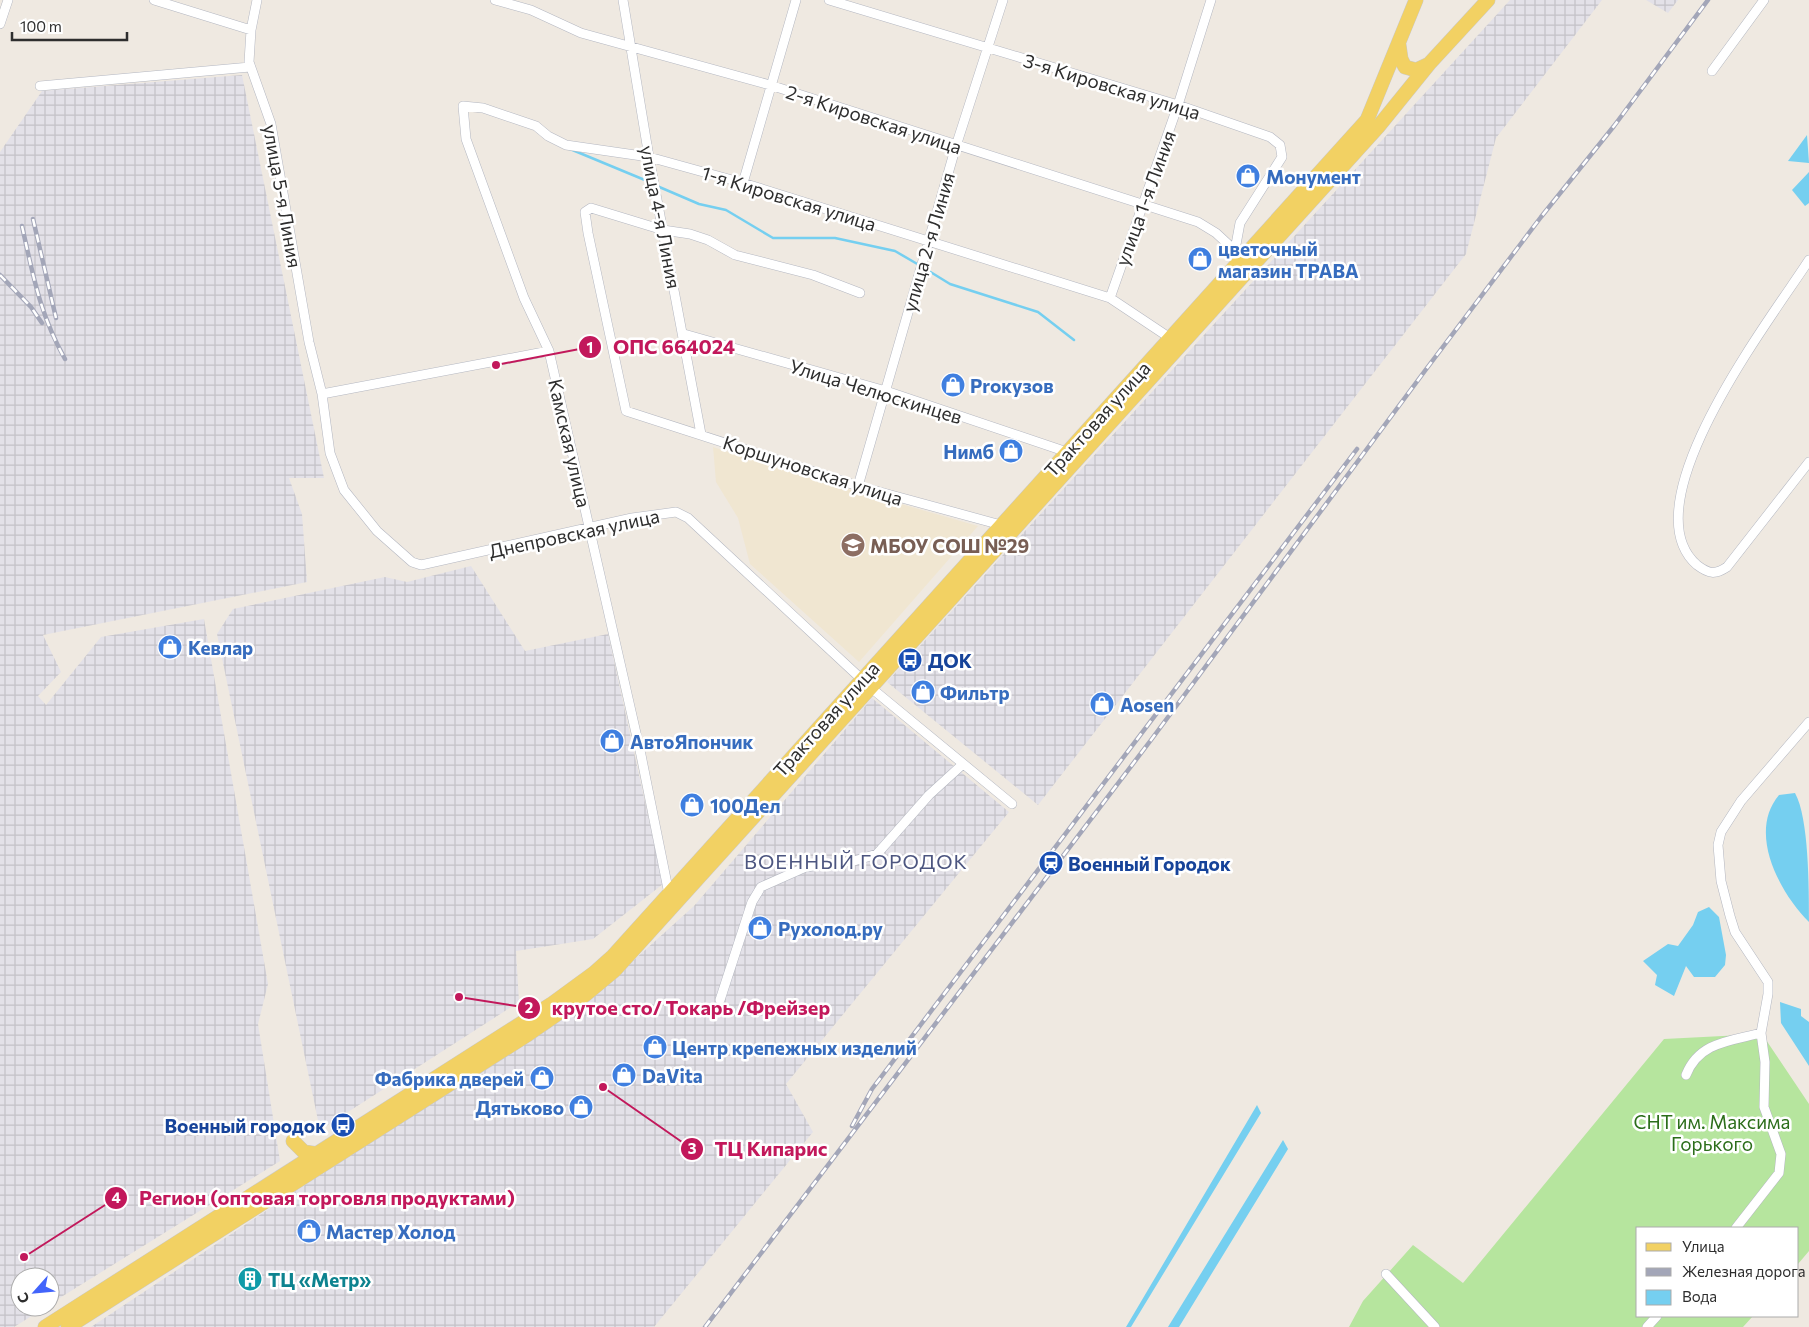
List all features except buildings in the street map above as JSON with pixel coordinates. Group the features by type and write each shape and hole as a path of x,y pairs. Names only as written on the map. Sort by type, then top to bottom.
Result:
{"main road":[{"name":"Трактовая улица","path":"68,1327 527,1035 602,982 638,946 722,854 1001,525 1170,338 1239,254 1367,120 1416,0"},
{"name":"Трактовая улица","path":"45,1327 318,1154 575,987 613,956 1378,127 1429,64 1488,0"},
{"path":"1399,44 1401,58 1405,67 1416,70 1429,64"},
{"path":"293,1141 304,1152 318,1154"}],"street":[{"path":"1,20 8,0"},
{"path":"154,0 251,30"},
{"name":"улица 5-я Линия","path":"257,0 251,30 250,67 271,124 309,342 322,394 330,453 344,490 377,531 412,562 421,565"},
{"name":"2-я Кировская улица","path":"495,0 531,10 581,33 770,85 1198,222 1216,233 1239,254"},
{"name":"улица 4-я Линия","path":"623,0 649,157 684,334 701,434"},
{"path":"743,183 796,0"},
{"name":"3-я Кировская улица","path":"829,0 1178,105 1270,137 1280,145 1282,158 1240,223 1239,254"},
{"name":"улица 2-я Линия","path":"858,486 956,146 1003,0"},
{"name":"улица 1-я Линия","path":"1110,298 1178,105 1211,0"},
{"path":"1712,71 1764,0"},
{"path":"40,86 250,67"},
{"name":"Камская улица","path":"649,157 566,144 548,136 536,126 483,108 462,106 466,139 524,298 549,351 641,755 669,894"},
{"name":"1-я Кировская улица","path":"649,157 743,183 1110,298"},
{"name":"Коршуновская улица","path":"663,230 591,208 586,212 588,233 626,411 858,486 1001,525"},
{"path":"663,230 690,234 708,240 735,255 813,275 860,293"},
{"path":"1809,260 1719,397 1690,459 1679,511 1681,532 1691,559 1707,572 1717,573 1727,567 1809,462"},
{"path":"1110,298 1170,338"},
{"name":"Улица Челюскинцев","path":"684,334 886,391 1067,452"},
{"path":"322,394 549,351"},
{"name":"Днепровская улица","path":"421,565 641,517 676,512 682,515 866,683 1012,804"},
{"path":"1737,1227 1779,1173 1780,1154 1764,1107 1766,1062 1761,1033 1768,994 1768,982 1735,932 1721,881 1718,845 1721,832 1742,801 1809,722"},
{"path":"720,1000 752,902 760,888 806,867 854,862 877,854 929,794 963,764"},
{"path":"1686,1075 1691,1062 1704,1050 1719,1043 1761,1033"},
{"path":"1386,1274 1435,1327"},
{"path":"1647,1327 1656,1317"}],"shaded area":[{"path":"1510,0 1602,0 1496,138 1466,254 1038,805 887,682"},
{"path":"1646,0 1678,0 1668,13"},
{"path":"242,75 324,478 289,478 302,514 307,582 43,635 61,672 38,696 46,705 101,637 204,619 268,984 258,1024 280,1161 60,1298 60,1267 10,1267 10,1317 30,1317 14,1327 0,1327 0,152 42,91"},
{"name":"МБОУ СОШ №29","path":"713,447 810,478 978,526 859,662 750,564 738,518 716,482"},
{"path":"471,566 525,651 608,634 663,884 593,939 516,951 519,1002 320,1130 217,634 233,609 385,577 407,582"},
{"path":"872,698 1009,812 786,1084 813,1132 654,1327 91,1327 617,978 634,960 694,906"}],"green space":[{"name":"СНТ им. Максима Горького","path":"1762,1034 1809,1104 1809,1251 1799,1263 1799,1227 1636,1227 1636,1317 1752,1317 1743,1327 1349,1327 1363,1301 1413,1245 1463,1283 1664,1039"}],"water":[{"path":"1807,135 1809,163 1788,161"},
{"path":"1809,172 1809,203 1805,206 1792,190"},
{"path":"1795,793 1800,804 1806,836 1809,922 1798,910 1778,879 1771,862 1767,844 1766,827 1770,810 1779,795"},
{"path":"1709,907 1719,917 1726,955 1725,965 1715,977 1694,977 1686,966 1674,996 1655,985 1657,975 1643,961 1668,944 1678,946 1693,925 1698,912"},
{"path":"1780,1002 1801,1009 1801,1016 1809,1022 1809,1066 1781,1023"},
{"path":"1257,1105 1261,1113 1131,1327 1126,1327"},
{"path":"1283,1140 1288,1149 1179,1327 1168,1327"}],"waterway":[{"path":"570,149 652,183"},
{"path":"657,186 699,204 726,210 773,238 835,238 895,251 919,265"},
{"path":"924,268 950,284 1038,312 1074,340"}],"railway":[{"path":"705,1327 1151,740 1541,217 1614,126 1708,0"},
{"path":"33,219 56,318"},
{"path":"22,226 43,311 56,343 65,359"},
{"path":"0,275 31,307 42,323"},
{"path":"852,1126 872,1089 1357,449"}],"place":[{"name":"Монумент","path":"1248,176"},
{"name":"цветочный магазин ТРАВА","path":"1200,259"},
{"name":"ОПС 664024","path":"496,365"},
{"name":"Proкузов","path":"953,385"},
{"name":"Нимб","path":"1011,451"},
{"name":"МБОУ СОШ №29","path":"853,545"},
{"name":"Кевлар","path":"170,647"},
{"name":"ДОК","path":"910,660"},
{"name":"Фильтр","path":"923,692"},
{"name":"Aosen","path":"1102,704"},
{"name":"АвтоЯпончик","path":"612,741"},
{"name":"100Дел","path":"692,805"},
{"name":"Военный Городок","path":"1051,863"},
{"name":"Рухолод.ру","path":"760,928"},
{"name":"крутое сто/ Токарь /Фрейзер","path":"459,997"},
{"name":"Центр крепежных изделий","path":"655,1047"},
{"name":"DaVita","path":"624,1075"},
{"name":"Фабрика дверей","path":"542,1078"},
{"name":"ТЦ Кипарис","path":"603,1087"},
{"name":"Дятьково","path":"581,1107"},
{"name":"Военный городок","path":"343,1125"},
{"name":"Мастер Холод","path":"309,1231"},
{"name":"Регион (оптовая торговля продуктами)","path":"24,1257"},
{"name":"ТЦ «Метр»","path":"250,1279"}],"district":[{"name":"ВОЕННЫЙ ГОРОДОК","path":"856,861"}]}
